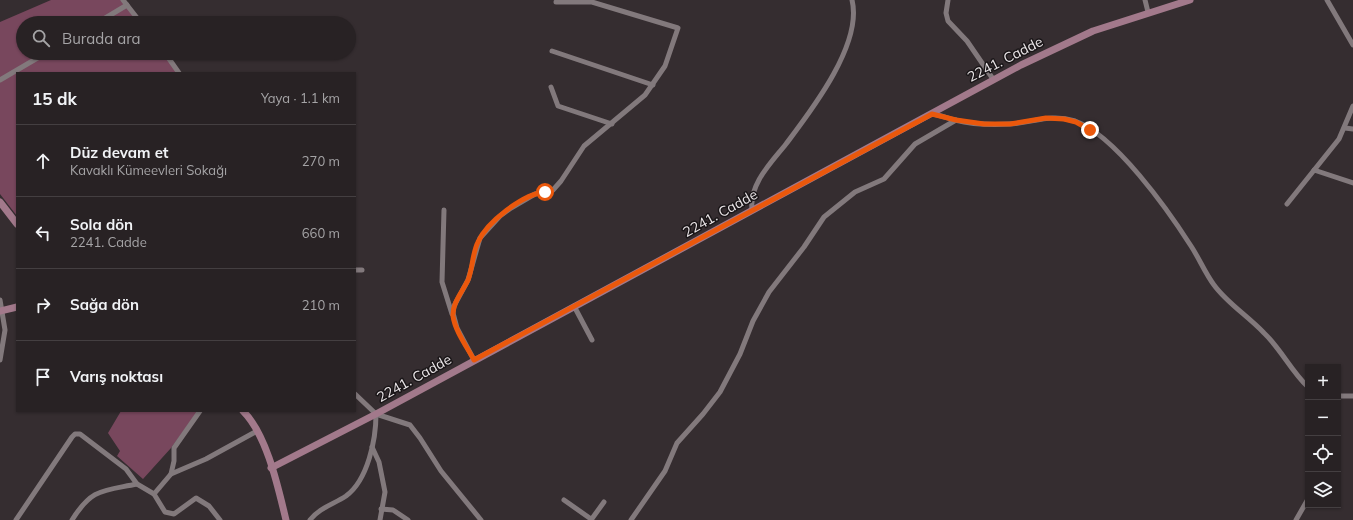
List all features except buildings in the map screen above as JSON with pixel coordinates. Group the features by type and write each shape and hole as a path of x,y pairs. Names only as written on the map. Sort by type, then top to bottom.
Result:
{"street":[{"path":"123,0 136,16"},
{"path":"752,210 753,195 761,176 824,90 847,47 852,26 852,0"},
{"path":"948,0 946,13 948,21 971,46 983,67 993,79"},
{"name":"2241. Cadde","path":"271,468 376,414 932,114 993,79 1074,39 1148,12 1190,0"},
{"path":"1328,0 1353,45"},
{"path":"453,316 454,306 470,274 478,242 484,234 500,216 511,208 535,194 553,190 564,177 584,146 645,95 654,85 665,66 678,28 592,2 556,2"},
{"path":"1145,2 1148,12"},
{"path":"109,16 127,5"},
{"path":"552,51 654,85"},
{"path":"0,80 34,60"},
{"path":"170,60 178,72"},
{"path":"551,86 558,106 612,124"},
{"path":"1287,204 1339,139 1345,128 1353,106"},
{"path":"932,114 956,120 1010,124 1052,118 1076,122 1090,130 1115,149 1138,173 1191,246 1218,291 1264,332 1296,374 1305,383"},
{"path":"632,520 665,471 676,442 703,414 720,392 737,361 753,321 769,292 802,251 824,217 854,192 884,179 915,144 956,120"},
{"path":"1345,128 1353,129"},
{"path":"1314,170 1353,184"},
{"path":"0,202 16,221"},
{"path":"444,210 442,282 453,316 474,360"},
{"path":"356,270 362,270"},
{"path":"0,300 6,330 0,360"},
{"path":"574,306 592,340"},
{"path":"1,310 16,307"},
{"path":"356,395 376,414 410,425 441,471 481,520"},
{"path":"1341,396 1353,396"},
{"path":"171,474 174,461 174,448 199,412"},
{"path":"247,412 257,431 271,468 286,520"},
{"path":"310,520 315,514 352,491 360,477 375,438 376,414"},
{"path":"154,494 171,474 206,459 257,431"},
{"path":"16,520 75,434 80,434 126,469 137,484 154,494 165,512 174,514 196,498 209,506 220,520"},
{"path":"372,447 379,462 383,479 384,492 380,520"},
{"path":"72,520 82,504 90,496 101,491 137,484"},
{"path":"564,500 591,520 604,502"},
{"path":"1296,520 1305,504"},
{"path":"381,509 393,510 408,520"}],"shaded area":[{"path":"51,0 121,0 125,5 106,16 16,16 16,60 33,60 0,80 0,22"},
{"path":"127,7 134,16 111,16"},
{"path":"37,60 168,60 177,72 17,72"},
{"path":"16,73 16,215 0,194 0,82"},
{"path":"120,412 197,412 171,448 143,479 117,456 120,451 108,433"}],"route":[{"path":"545,192 535,194 504,212 478,242 470,274 454,306 453,313 457,328 474,360 932,114 943,115 956,120 984,124 1010,124 1046,118 1064,119 1076,122 1090,130"}]}
